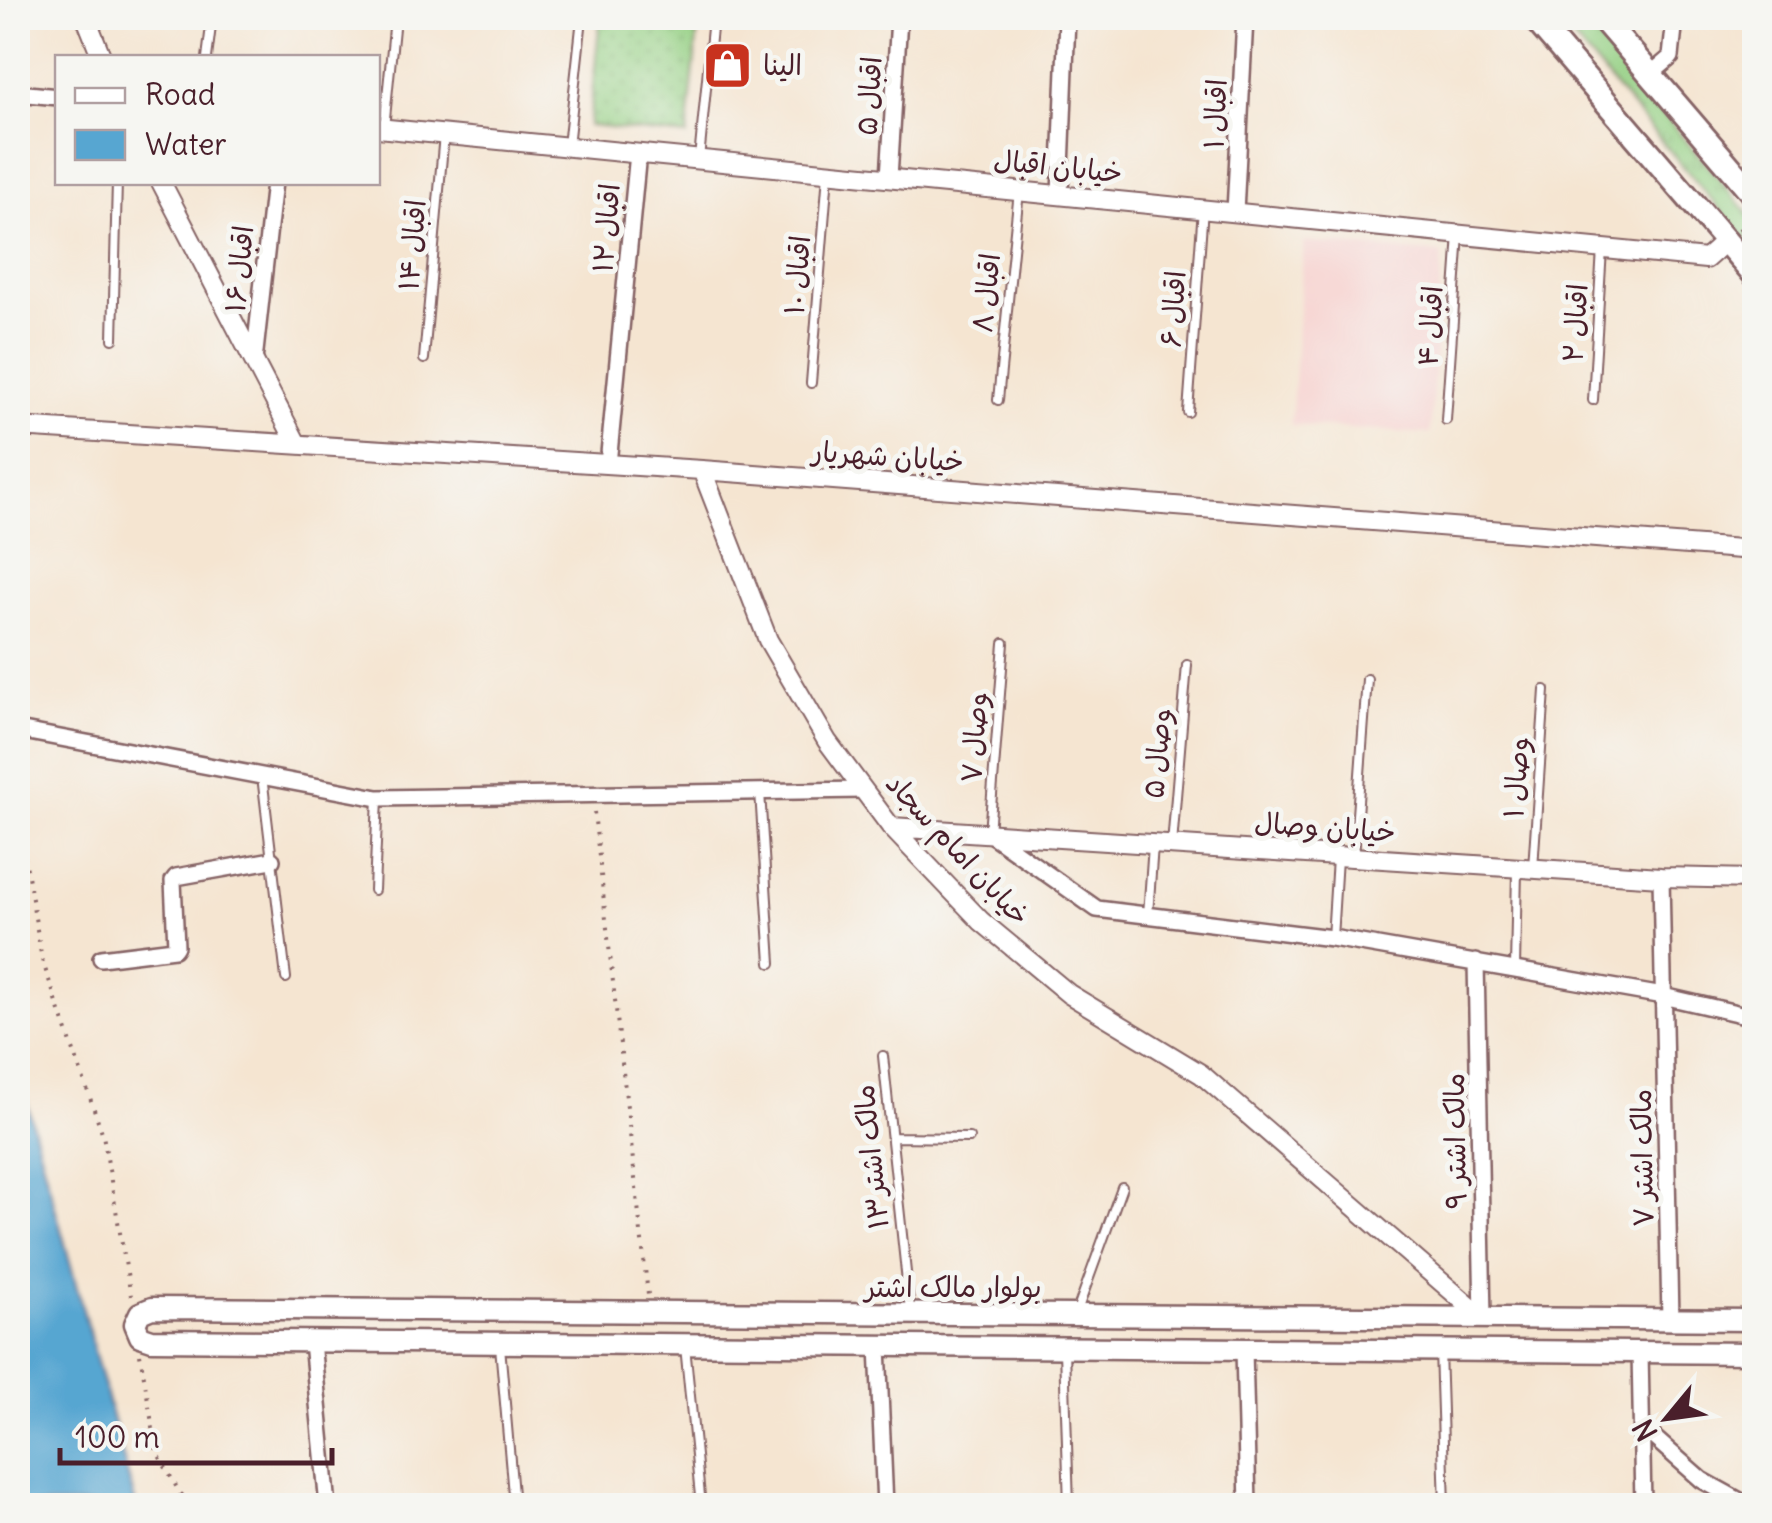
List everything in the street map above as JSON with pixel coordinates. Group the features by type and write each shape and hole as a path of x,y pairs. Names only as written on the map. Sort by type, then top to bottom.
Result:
{"main road":[{"path":"1534,18 1754,274"},
{"path":"1602,18 1754,195"},
{"path":"142,1305 136,1324 145,1340 1754,1353"},
{"name":"بولوار مالک اشتر","path":"142,1305 1754,1320"},
{"path":"782,1313 782,1345"},
{"path":"1358,1317 1358,1350"},
{"path":"1706,1352 1708,1320"}],"street":[{"path":"86,18 101,55"},
{"name":"اقبال ۵","path":"889,177 899,18"},
{"path":"1060,194 1068,18"},
{"name":"اقبال ۱","path":"1235,212 1245,18"},
{"path":"1651,74 1671,56 1675,18"},
{"path":"18,93 55,97"},
{"name":"خیابان اقبال","path":"381,128 1706,259 1726,241"},
{"name":"اقبال ۱۲","path":"608,464 638,153"},
{"path":"163,185 298,444"},
{"name":"اقبال ۱۶","path":"254,361 274,185"},
{"name":"خیابان شهریار","path":"18,427 702,470 1754,550"},
{"name":"خیابان امام سجاد","path":"702,470 768,640 827,741 892,828 981,922 1069,994 1201,1074 1483,1318"},
{"path":"18,730 378,798 864,790"},
{"name":"خیابان وصال","path":"892,828 1660,877 1754,878"},
{"path":"989,834 1096,909 1332,938 1663,996 1754,1017"},
{"path":"101,958 174,949 176,877 272,860"},
{"name":"مالک اشتر ۷","path":"1660,877 1670,1320"},
{"name":"مالک اشتر ۹","path":"1476,962 1483,1318"},
{"path":"312,1342 328,1506"},
{"path":"878,1346 884,1506"},
{"path":"1244,1349 1248,1506"},
{"path":"1640,1352 1643,1506"},
{"path":"1642,1427 1702,1480 1750,1506"}],"lane":[{"path":"207,55 212,18"},
{"path":"381,128 395,18"},
{"path":"568,146 582,18"},
{"path":"699,159 713,18"},
{"name":"اقبال ۱۴","path":"424,359 444,134"},
{"name":"اقبال ۱۰","path":"810,384 828,171"},
{"path":"114,339 117,185"},
{"name":"اقبال ۸","path":"998,400 1019,190"},
{"name":"اقبال ۶","path":"1188,412 1203,208"},
{"name":"اقبال ۴","path":"1446,420 1459,234"},
{"name":"اقبال ۲","path":"1593,400 1602,248"},
{"name":"وصال ۷","path":"989,834 1004,644"},
{"name":"وصال ۵","path":"1148,915 1163,844 1187,665"},
{"path":"1332,938 1367,679"},
{"name":"وصال ۱","path":"1515,969 1544,690"},
{"path":"262,776 286,978"},
{"path":"760,792 771,962"},
{"path":"374,890 378,798"},
{"name":"مالک اشتر۱۳","path":"883,1056 910,1314"},
{"path":"892,1137 969,1138"},
{"path":"1075,1315 1122,1187"},
{"path":"500,1343 514,1506"},
{"path":"685,1344 701,1506"},
{"path":"1064,1348 1069,1506"},
{"path":"1440,1350 1445,1506"}],"path":[{"path":"592,795 650,1312"},
{"path":"18,815 42,960 104,1135 142,1305"},
{"path":"145,1340 157,1452 186,1506"}],"shaded area":[{"path":"1304,242 1442,254 1430,434 1291,425"}],"green space":[{"path":"600,18 699,18 687,136 589,126"},
{"path":"1556,18 1581,18 1754,220 1754,249"}],"water":[{"path":"18,1071 136,1505 18,1505"}],"place":[{"name":"الینا","path":"728,65"}]}
